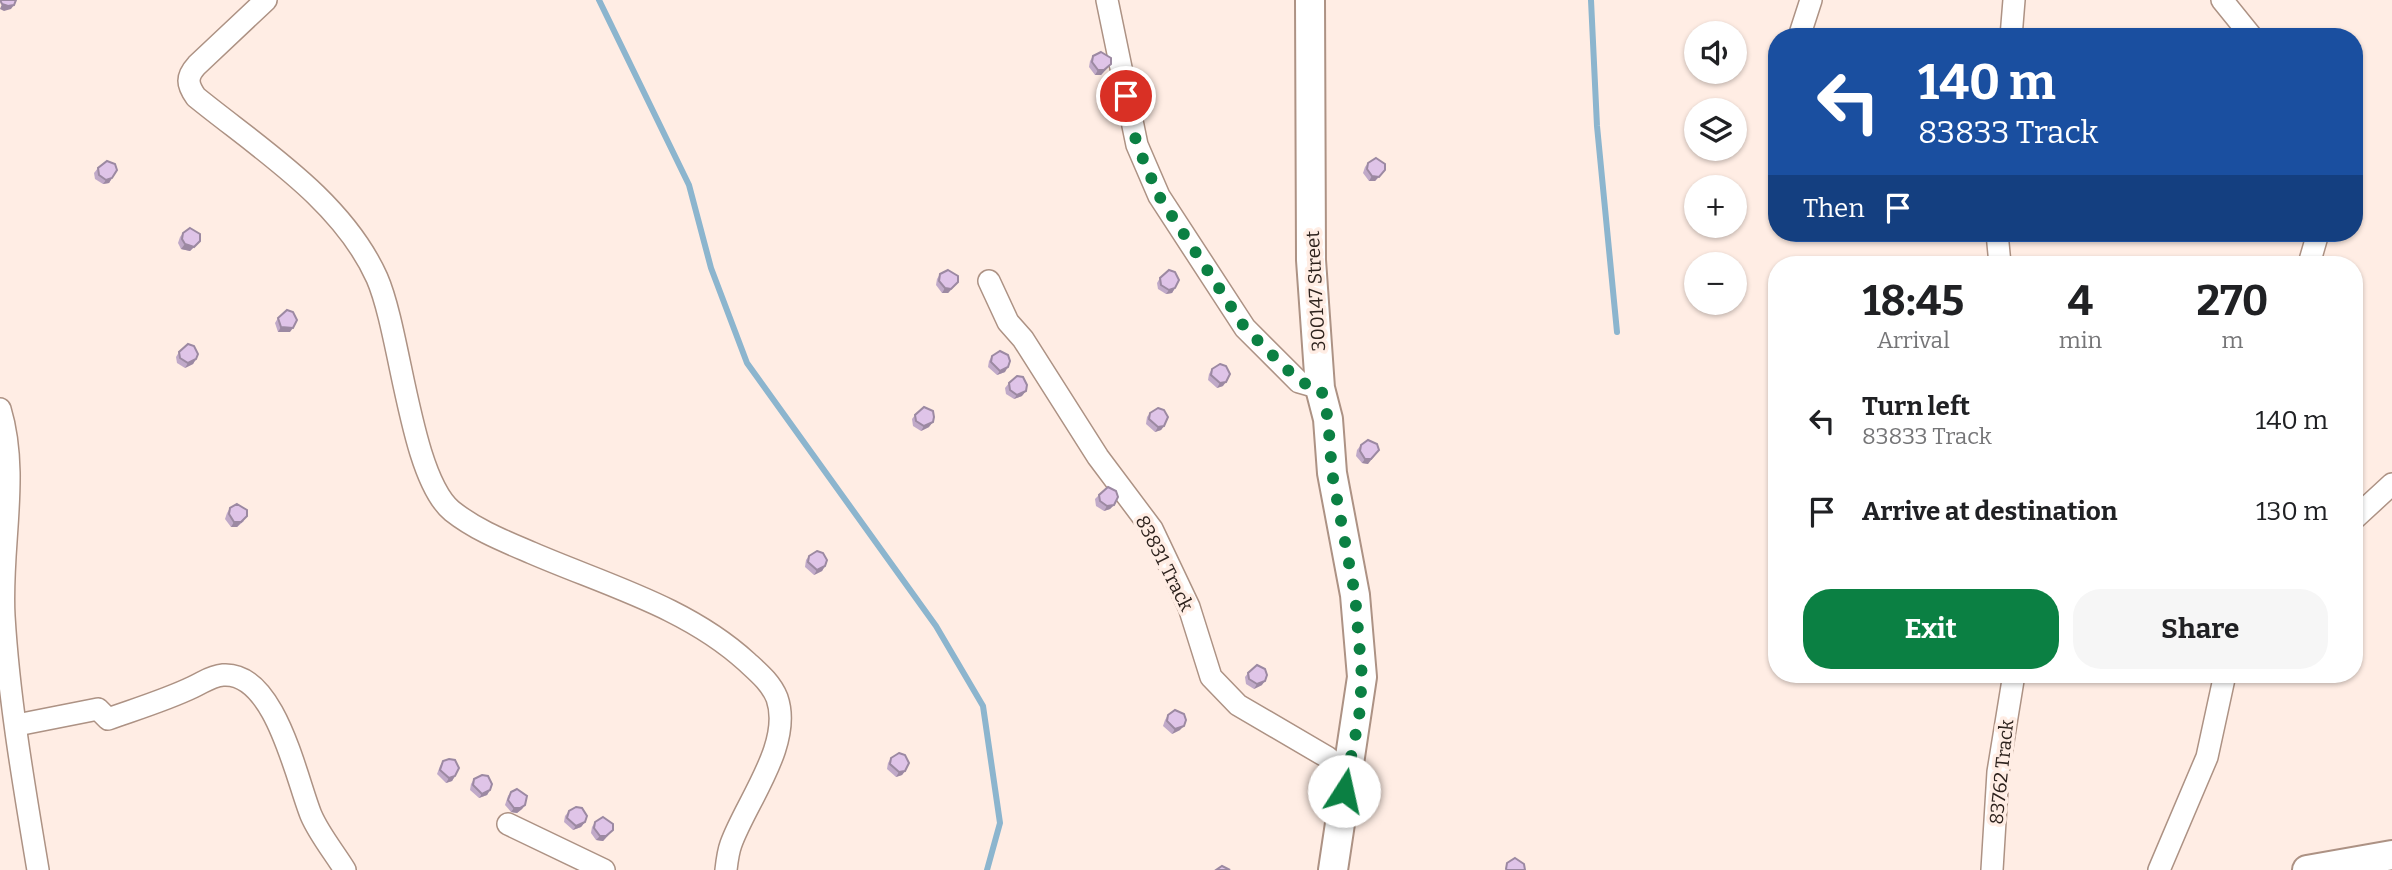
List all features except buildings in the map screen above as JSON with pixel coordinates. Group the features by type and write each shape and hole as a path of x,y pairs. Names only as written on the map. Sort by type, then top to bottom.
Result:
{"street":[{"path":"266,0 197,65 189,76 188,84 196,97 315,196 364,252 377,280 391,325 424,464 449,508 474,527 606,585 669,609 712,634 768,681 777,699 779,730 775,748 730,845 726,870"},
{"path":"1107,0 1137,145 1159,196 1245,328 1300,382 1321,388"},
{"name":"300147 Street","path":"1310,0 1311,260 1321,388 1328,419 1332,473 1355,595 1362,677 1359,718 1346,773 1333,870"},
{"path":"1802,28 1811,0"},
{"path":"2012,28 2014,0"},
{"path":"2222,0 2245,28"},
{"name":"83831 Track","path":"989,281 1009,322 1023,339 1098,457 1152,529 1189,607 1210,677 1238,705 1327,757 1346,773"},
{"path":"0,409 7,434 9,466 3,572 4,618 38,870"},
{"path":"2363,511 2392,484"},
{"path":"17,725 98,709 108,719 193,687 210,677 236,676 254,686 280,728 312,817 345,870"},
{"name":"83762 Track","path":"1992,870 1998,772 2013,683"},
{"path":"2159,870 2203,768 2223,683"},
{"path":"508,824 604,870"},
{"path":"2307,870 2392,855"}],"waterway":[{"path":"599,0 689,185 711,268 747,363 936,626 983,706 1000,823 987,870"},
{"path":"1591,0 1597,126 1617,332"}],"route":[{"path":"1126,96 1137,145 1159,196 1245,328 1272,358 1300,382 1321,388 1328,419 1332,473 1355,595 1362,677 1359,718 1344,791"}]}
